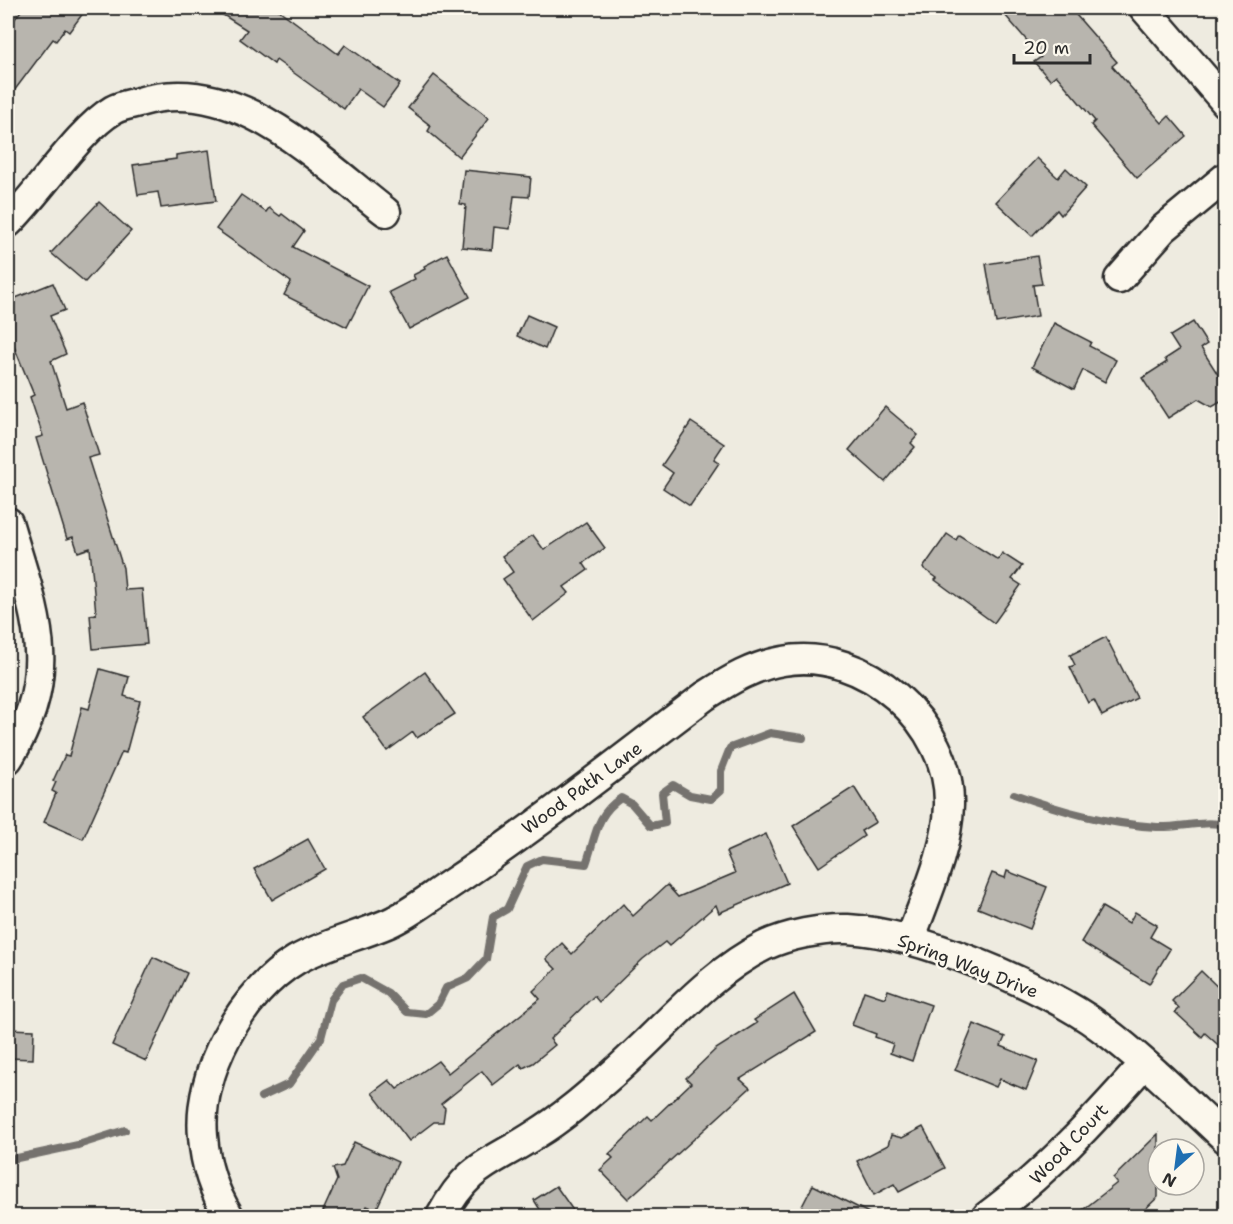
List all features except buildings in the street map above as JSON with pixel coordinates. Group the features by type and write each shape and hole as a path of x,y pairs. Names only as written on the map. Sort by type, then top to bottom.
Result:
{"street":[{"path":"1144,8 1226,103"},
{"path":"8,223 30,202 93,126 114,110 151,98 187,95 249,112 308,152 386,212"},
{"path":"1119,279 1163,229 1226,177"},
{"path":"8,522 37,625 40,654 30,716 8,759"},
{"name":"Wood Path Lane","path":"229,1216 217,1197 207,1166 202,1134 206,1098 213,1066 236,1020 262,986 297,960 392,922 447,886 705,696 748,670 785,660 823,662 864,673 899,697 926,729 943,762 949,804 942,844 910,940"},
{"name":"Spring Way Drive","path":"441,1216 455,1191 476,1169 536,1135 569,1111 734,963 766,945 807,933 847,929 910,940 969,962 1064,1003 1101,1028 1144,1064 1226,1139"},
{"name":"Wood Court","path":"987,1216 1025,1188 1081,1134 1144,1064"}],"waterway":[{"path":"261,1097 289,1084 321,1038 331,1000 343,984 361,978 388,993 407,1012 426,1014 438,1004 446,988 468,978 486,959 493,917 507,909 527,866 542,859 586,864 601,819 621,798 632,804 651,826 665,823 662,793 673,785 690,795 711,799 721,790 721,771 730,748 770,733 803,738"},
{"path":"1014,794 1067,811 1120,823 1157,827 1208,823 1226,825"},
{"path":"8,1160 78,1145 125,1130"}]}
